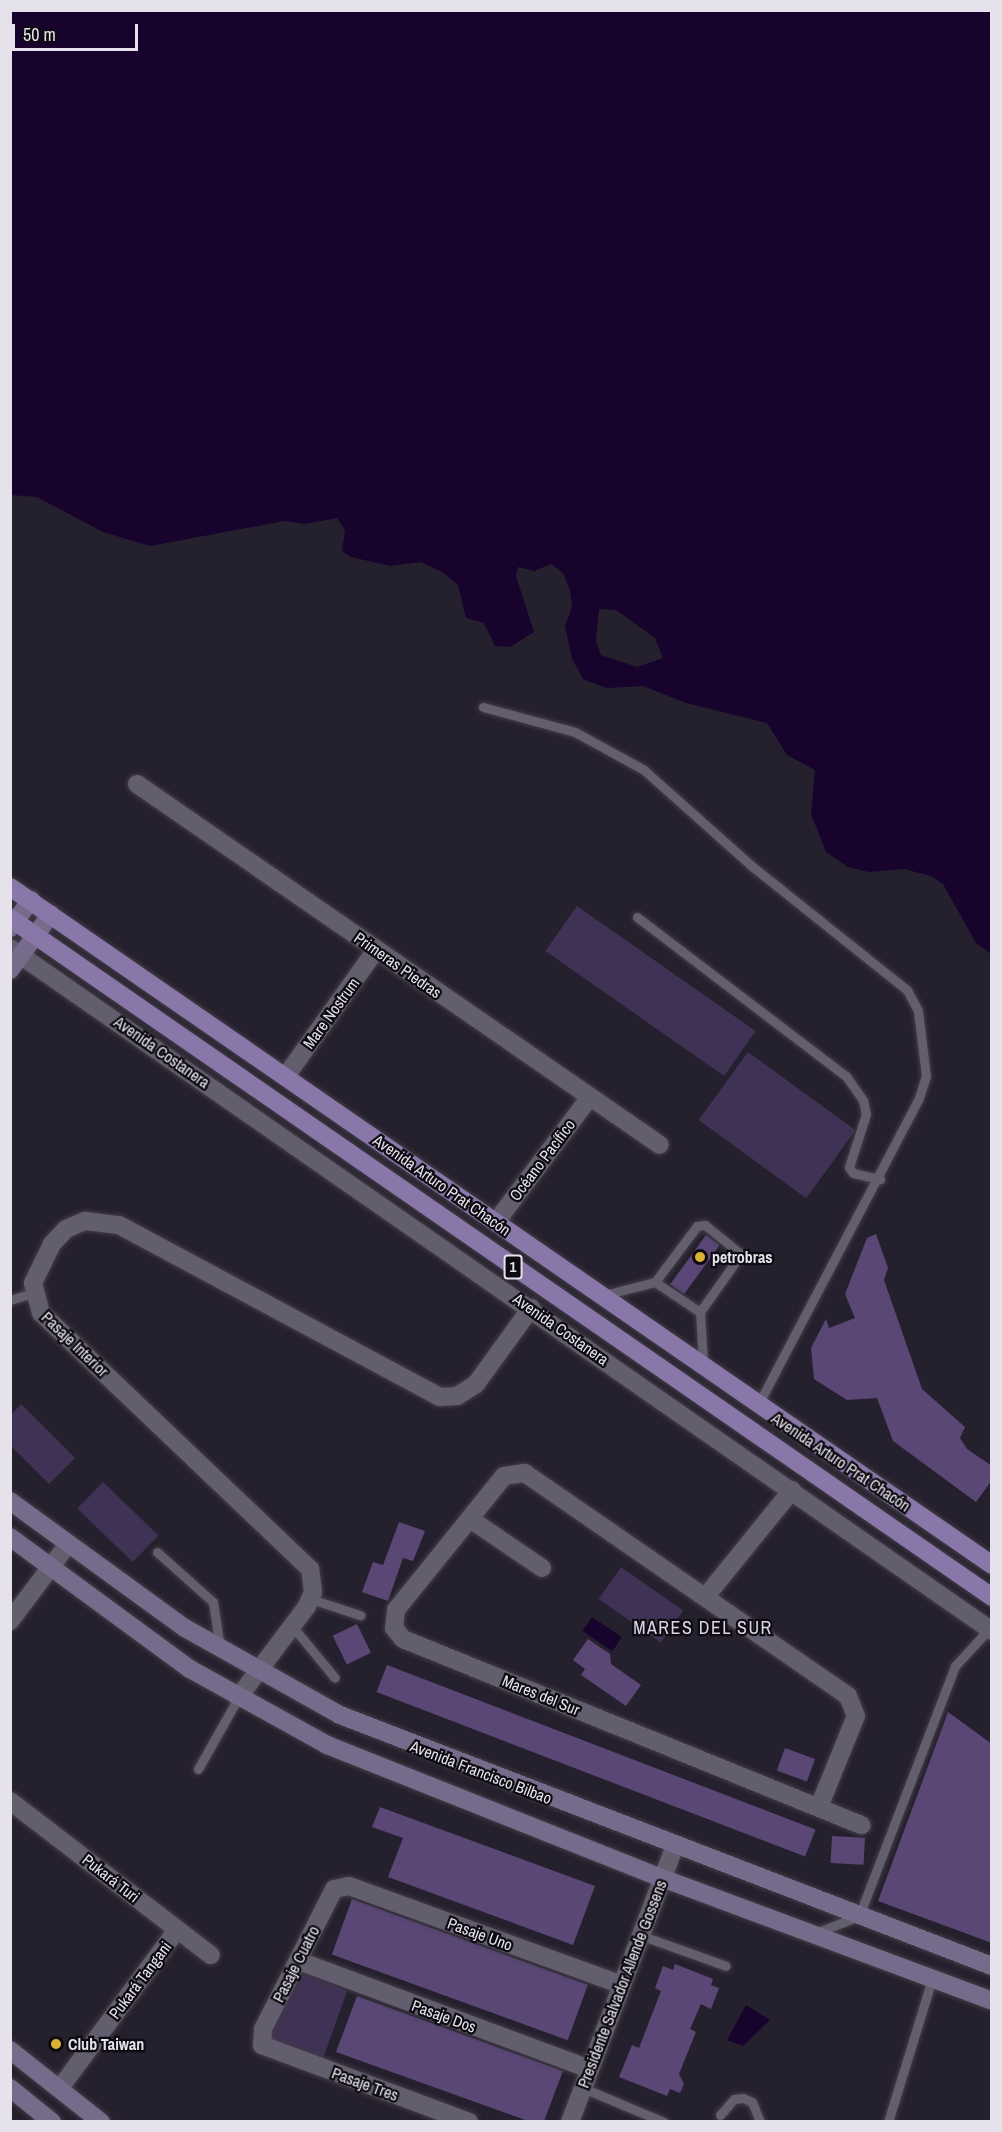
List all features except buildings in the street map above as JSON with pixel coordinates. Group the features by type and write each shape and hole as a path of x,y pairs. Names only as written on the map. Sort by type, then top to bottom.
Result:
{"main road":[{"name":"Avenida Arturo Prat Chacón","path":"10,886 992,1565"},
{"path":"12,922 31,900"},
{"path":"10,970 16,952 36,935 51,914"},
{"name":"Avenida Arturo Prat Chacón","path":"12,922 36,935 992,1597"},
{"name":"Avenida Francisco Bilbao","path":"10,1501 220,1651 255,1671 384,1734 992,1966"},
{"name":"Avenida Francisco Bilbao","path":"10,1537 146,1639 238,1698 375,1766 662,1878 992,2001"},
{"path":"10,2050 100,2121"},
{"path":"10,2088 52,2121"}],"street":[{"name":"Primeras Piedras","path":"137,784 660,1145"},
{"name":"Mare Nostrum","path":"285,1076 376,950"},
{"name":"Avenida Costanera","path":"16,952 531,1308 990,1630"},
{"name":"Océano Pacífico","path":"496,1222 589,1098"},
{"name":"Pasaje Interior","path":"311,1599 312,1576 302,1556 48,1322 33,1293 39,1263 58,1236 75,1224 108,1221 431,1395 448,1397 476,1384 531,1308"},
{"name":"Mares del Sur","path":"819,1807 856,1716 848,1696 712,1598 525,1473 504,1476 396,1610 394,1628 403,1640 862,1825"},
{"path":"712,1598 792,1490"},
{"path":"470,1519 542,1568"},
{"path":"10,1621 68,1544"},
{"path":"238,1698 255,1671 311,1599"},
{"name":"Pukará Turi","path":"10,1801 211,1955"},
{"name":"Presidente Salvador Allende Gossens","path":"570,2121 675,1846"},
{"name":"Pasaje Cuatro","path":"262,2045 263,2029 338,1886"},
{"name":"Pasaje Uno","path":"338,1886 349,1886 622,1985"},
{"name":"Pukará Tangani","path":"60,2088 177,1930"},
{"name":"Pasaje Dos","path":"299,1961 590,2069"},
{"name":"Pasaje Tres","path":"262,2045 469,2121"}],"lane":[{"path":"483,707 575,732 644,770 753,867 907,990 924,1038 926,1076 880,1179 758,1405"},
{"path":"636,917 846,1076 863,1100 866,1114 849,1167 853,1173 880,1179"},
{"path":"600,1295 655,1282 697,1226 705,1225 741,1254 700,1312 704,1366"},
{"path":"655,1282 700,1312"},
{"path":"10,1300 33,1293"},
{"path":"157,1552 213,1602 220,1651"},
{"path":"311,1599 360,1615"},
{"path":"292,1626 335,1678"},
{"path":"807,1932 828,1931 859,1916 955,1665 990,1630"},
{"path":"198,1769 238,1698"},
{"path":"640,1935 726,1966"},
{"path":"888,2121 932,1979"},
{"path":"583,2088 664,2121"},
{"path":"720,2115 734,2099 743,2098 752,2102 760,2121"}],"shaded area":[{"path":"10,11 991,11 991,954 976,943 943,884 931,876 904,869 869,872 848,867 826,852 811,814 815,770 787,755 767,723 686,703 643,686 607,688 584,680 572,659 565,626 572,607 570,590 563,573 551,564 534,571 518,567 516,576 534,632 510,647 495,646 484,623 466,618 458,585 444,573 421,562 390,566 351,557 342,551 345,530 337,518 305,524 285,521 150,546 103,532 37,497 11,495","holes":["599,609 616,610 655,638 663,658 637,667 601,655 596,641"]},
{"path":"577,906 756,1031 724,1076 545,951"},
{"path":"748,1052 856,1130 806,1198 699,1120"},
{"path":"21,1404 75,1458 49,1484 11,1446 11,1415"},
{"path":"103,1482 158,1535 133,1562 77,1509"},
{"path":"621,1567 683,1611 661,1643 599,1599"},
{"path":"592,1617 622,1637 612,1651 582,1631"},
{"path":"307,1974 347,1991 323,2059 272,2042 270,2035 299,1976"},
{"path":"746,2005 770,2020 743,2046 727,2040"}],"place":[{"name":"petrobras","path":"700,1257"},
{"name":"Club Taiwan","path":"56,2044"}],"district":[{"name":"MARES DEL SUR","path":"703,1628"}]}
